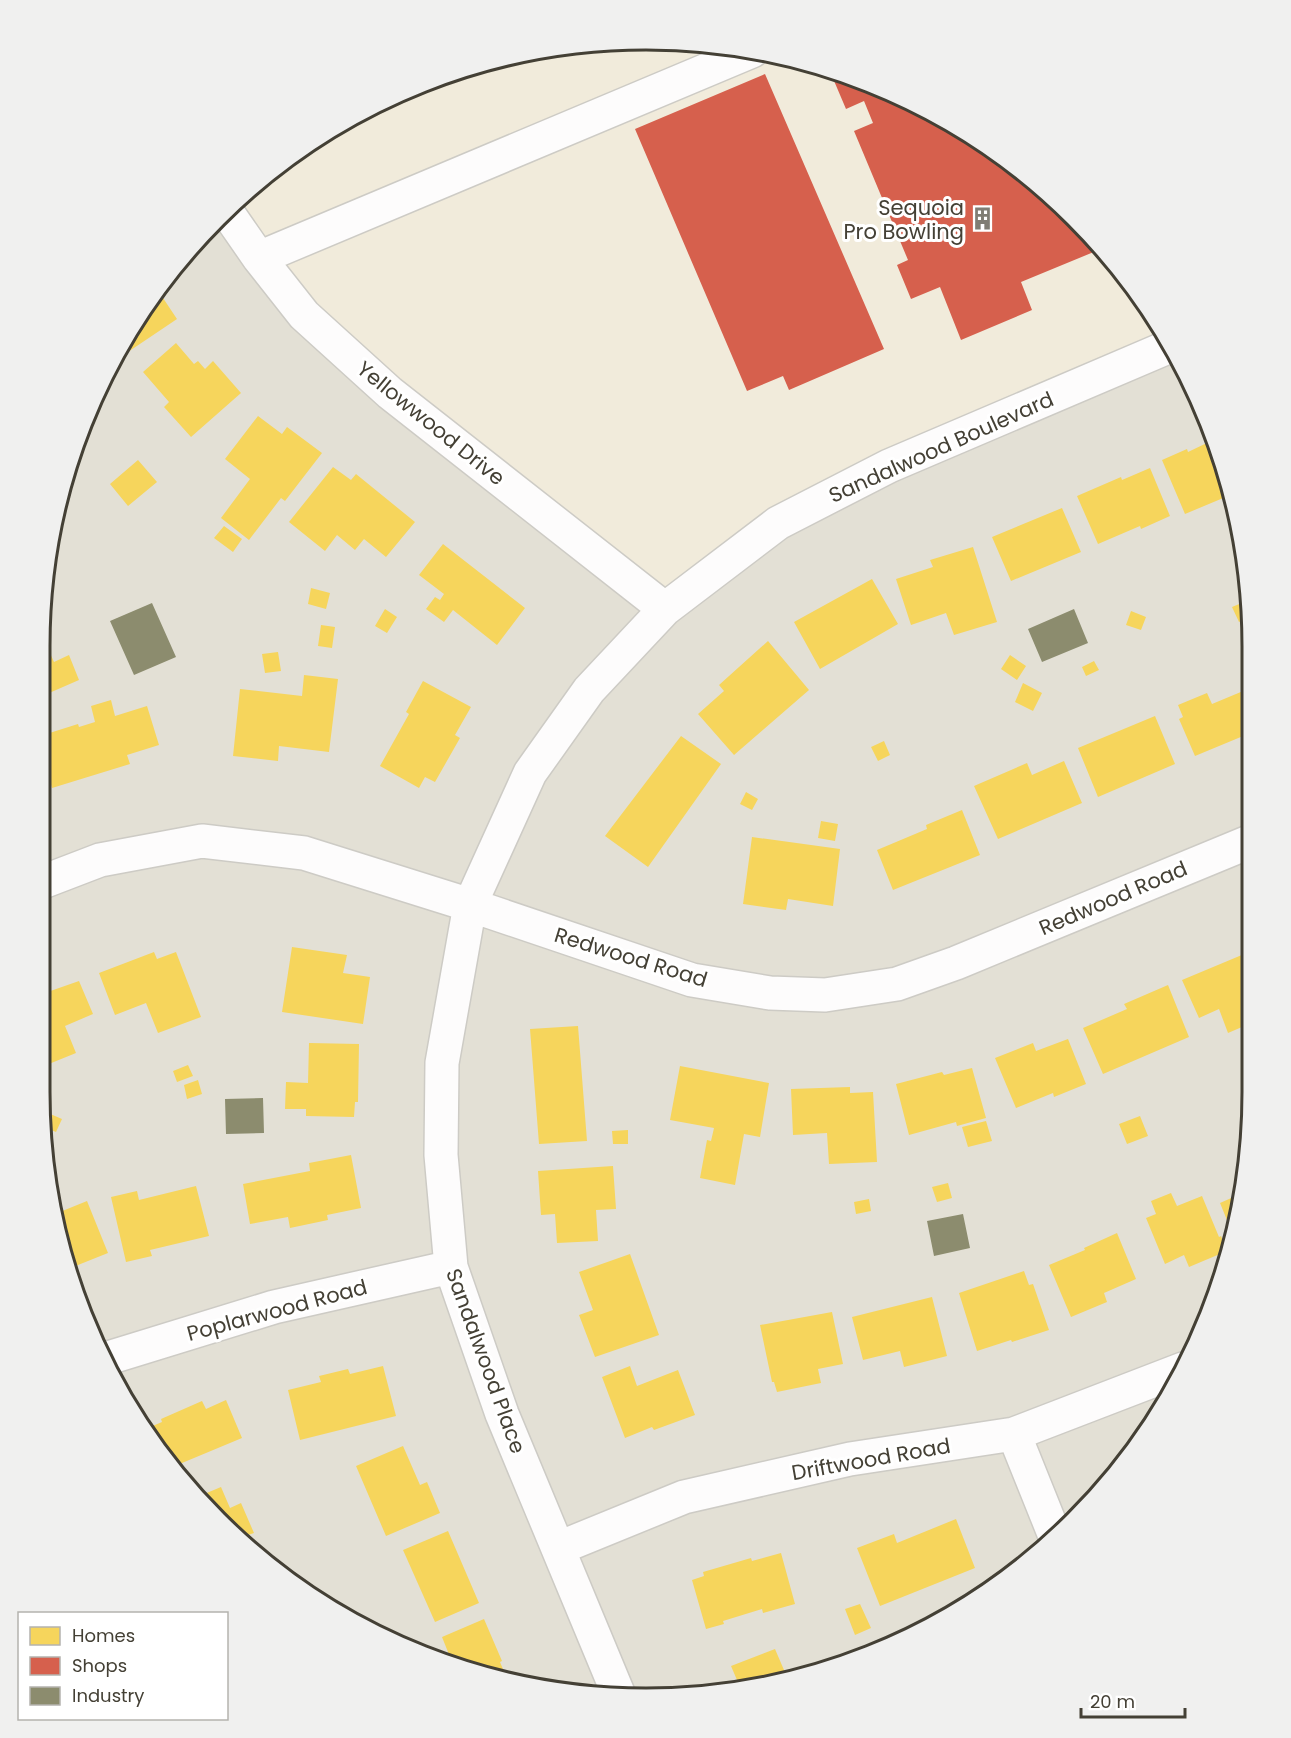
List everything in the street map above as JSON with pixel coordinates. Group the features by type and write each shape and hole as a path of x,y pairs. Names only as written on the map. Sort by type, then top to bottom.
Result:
{"street":[{"path":"259,258 737,57"},
{"name":"Yellowwood Drive","path":"231,218 259,258 304,315 390,393 665,609"},
{"name":"Sandalwood Boulevard","path":"470,905 530,773 589,690 665,609 778,524 889,466 1163,349"},
{"name":"Redwood Road","path":"50,879 100,860 202,841 304,853 470,905 692,980 770,993 825,995 897,984 956,963 1242,845"},
{"name":"Sandalwood Place","path":"470,905 442,1063 441,1155 451,1267 502,1414 616,1687"},
{"name":"Poplarwood Road","path":"112,1357 274,1307 451,1267"},
{"name":"Driftwood Road","path":"559,1548 684,1497 850,1459 1014,1434 1171,1374"},
{"path":"1014,1434 1052,1528"}],"shaded area":[{"path":"646,50 723,55 800,70 874,95 944,129 1008,173 1067,224 1118,283 1162,349 857,476 670,607 316,336 228,221 253,197 314,150 348,129 417,95 454,81 529,61 607,51"},
{"path":"226,223 765,534 1163,349 1196,417 1210,454 1230,529 1240,607 1242,646 1242,1093 1236,1170 1230,1209 1210,1284 1196,1321 1162,1391 1141,1424 1094,1485 1067,1514 1038,1541 977,1588 943,1609 874,1643 837,1657 762,1677 684,1687 646,1688 607,1687 529,1677 454,1657 382,1627 314,1588 253,1541 197,1485 150,1424 129,1391 95,1321 81,1284 61,1209 51,1131 50,646 51,607 61,529 81,454 95,417 129,347 173,283"}],"building: Homes":[{"path":"162,297 177,319 126,354"},
{"path":"176,343 194,364 198,361 205,369 213,361 241,393 191,437 164,407 169,402 143,372"},
{"path":"258,416 282,434 287,427 322,453 285,501 281,498 249,540 221,518 250,479 225,459"},
{"path":"1206,443 1223,498 1185,514 1162,460 1187,449 1188,452"},
{"path":"138,460 157,482 128,506 110,484"},
{"path":"333,467 351,480 356,474 415,522 386,557 364,539 355,550 337,535 325,551 289,522"},
{"path":"1150,468 1170,516 1098,544 1077,496 1121,477 1122,480"},
{"path":"1062,508 1081,552 1011,581 992,537"},
{"path":"224,526 242,539 233,552 214,538"},
{"path":"443,544 525,608 497,645 453,610 444,622 426,609 435,597 440,600 444,594 419,575"},
{"path":"973,547 997,622 954,635 946,613 911,625 896,579 933,567 930,560"},
{"path":"872,579 898,624 820,669 794,622"},
{"path":"311,588 330,593 326,609 308,604"},
{"path":"1240,604 1241,621 1239,622 1232,607"},
{"path":"385,609 397,617 387,633 375,626"},
{"path":"1131,611 1146,617 1141,630 1126,625"},
{"path":"321,625 335,627 332,648 318,646"},
{"path":"768,641 809,690 734,755 698,714 724,691 719,685"},
{"path":"278,652 281,671 265,673 262,654"},
{"path":"50,653 54,662 69,655 79,680 50,693"},
{"path":"1010,655 1026,666 1017,680 1001,669"},
{"path":"1094,661 1099,670 1086,676 1082,667"},
{"path":"304,675 338,679 329,752 279,746 278,761 233,756 240,689 302,696"},
{"path":"423,681 471,707 455,735 460,738 435,782 425,777 419,788 380,766 409,714 406,712"},
{"path":"1023,683 1042,693 1033,711 1015,702"},
{"path":"1242,692 1242,736 1195,756 1179,719 1183,717 1178,705 1207,693 1212,704"},
{"path":"111,700 115,716 147,706 159,745 127,755 130,764 52,788 50,733 78,724 79,727 95,722 91,706"},
{"path":"1155,716 1175,764 1098,797 1078,748"},
{"path":"681,736 721,764 648,867 605,836"},
{"path":"884,741 890,755 878,761 871,747"},
{"path":"1064,761 1082,803 998,839 974,786 1027,763 1032,775"},
{"path":"746,792 758,799 752,810 740,804"},
{"path":"962,810 980,855 893,890 877,850 927,829 926,825"},
{"path":"821,821 838,824 835,841 818,838"},
{"path":"752,837 840,849 833,906 788,899 786,910 743,904"},
{"path":"292,947 347,955 343,973 370,977 363,1024 282,1012"},
{"path":"154,952 157,959 176,952 201,1017 158,1033 146,1003 115,1015 99,973"},
{"path":"1242,955 1242,1027 1228,1033 1219,1009 1199,1018 1182,980"},
{"path":"79,981 93,1014 65,1026 76,1053 50,1064 50,991"},
{"path":"1168,985 1189,1037 1103,1074 1083,1028 1127,1009 1124,1004"},
{"path":"578,1026 587,1141 539,1144 530,1029"},
{"path":"1068,1039 1086,1084 1054,1097 1053,1093 1016,1108 995,1058 1033,1043 1036,1051"},
{"path":"309,1043 359,1044 358,1102 355,1102 354,1117 306,1116 306,1109 285,1109 286,1082 308,1083"},
{"path":"188,1065 193,1076 177,1082 173,1071"},
{"path":"680,1066 769,1083 760,1137 744,1134 735,1185 700,1178 707,1140 711,1141 714,1128 670,1120"},
{"path":"972,1068 986,1118 957,1126 956,1122 909,1135 896,1084 942,1072 944,1075"},
{"path":"198,1080 202,1094 187,1099 184,1085"},
{"path":"850,1087 850,1093 873,1092 877,1162 829,1164 827,1133 793,1135 791,1089"},
{"path":"51,1114 62,1119 56,1132 51,1130"},
{"path":"1140,1116 1148,1136 1127,1144 1119,1124"},
{"path":"986,1121 992,1141 968,1147 962,1127"},
{"path":"628,1130 628,1144 613,1144 612,1131"},
{"path":"351,1155 361,1208 327,1215 328,1220 290,1228 288,1217 250,1224 243,1184 310,1171 309,1163"},
{"path":"613,1166 616,1209 596,1210 598,1241 557,1243 555,1214 541,1215 538,1171"},
{"path":"948,1183 952,1198 937,1202 932,1187"},
{"path":"196,1186 209,1236 150,1250 152,1256 126,1262 111,1197 137,1191 139,1200"},
{"path":"1171,1193 1177,1206 1202,1196 1219,1237 1221,1236 1223,1240 1219,1254 1189,1267 1184,1255 1165,1264 1146,1218 1156,1214 1151,1201"},
{"path":"1232,1198 1227,1221 1220,1203"},
{"path":"869,1199 871,1211 856,1214 854,1202"},
{"path":"87,1201 108,1253 76,1266 62,1211"},
{"path":"1117,1233 1136,1279 1104,1293 1107,1302 1071,1317 1049,1265"},
{"path":"630,1254 659,1335 595,1357 579,1315 593,1310 579,1272"},
{"path":"1024,1271 1029,1285 1033,1284 1049,1330 977,1351 959,1293"},
{"path":"932,1297 947,1356 904,1367 900,1351 863,1360 852,1317"},
{"path":"832,1312 843,1364 818,1369 821,1383 777,1392 772,1382 760,1325"},
{"path":"383,1366 396,1416 300,1440 288,1390 321,1382 319,1376 348,1369 350,1374"},
{"path":"630,1366 637,1386 678,1370 695,1415 654,1430 652,1427 625,1438 602,1377"},
{"path":"226,1400 242,1438 180,1464 152,1426 162,1422 161,1419 202,1401 206,1409"},
{"path":"403,1446 420,1485 427,1482 440,1513 386,1536 356,1466"},
{"path":"221,1487 230,1508 241,1503 254,1533 247,1535 205,1494"},
{"path":"956,1519 975,1568 880,1606 857,1548 894,1534 897,1543"},
{"path":"448,1531 479,1603 435,1622 403,1550"},
{"path":"781,1553 795,1604 763,1613 762,1609 723,1621 724,1624 706,1629 692,1580 704,1576 703,1572 751,1558 752,1561"},
{"path":"860,1604 871,1628 855,1635 845,1609"},
{"path":"484,1619 502,1661 500,1662 504,1671 449,1655 442,1637"},
{"path":"775,1649 785,1672 737,1681 731,1666"}],"building: Shops":[{"path":"765,74 884,349 789,390 783,376 747,391 635,129"},
{"name":"Sequoia Pro Bowling","path":"834,80 874,95 944,129 977,150 1038,197 1093,252 1021,282 1032,310 961,340 940,287 911,299 897,265 908,260 854,131 873,123 864,101 846,109"}],"building: Industry":[{"path":"152,603 176,657 134,675 110,621"},
{"path":"1074,609 1088,643 1042,662 1028,629"},
{"path":"263,1098 264,1133 226,1134 225,1099"},
{"path":"963,1214 970,1248 934,1256 927,1221"}],"place":[{"name":"Sequoia Pro Bowling","path":"982,219"}]}
